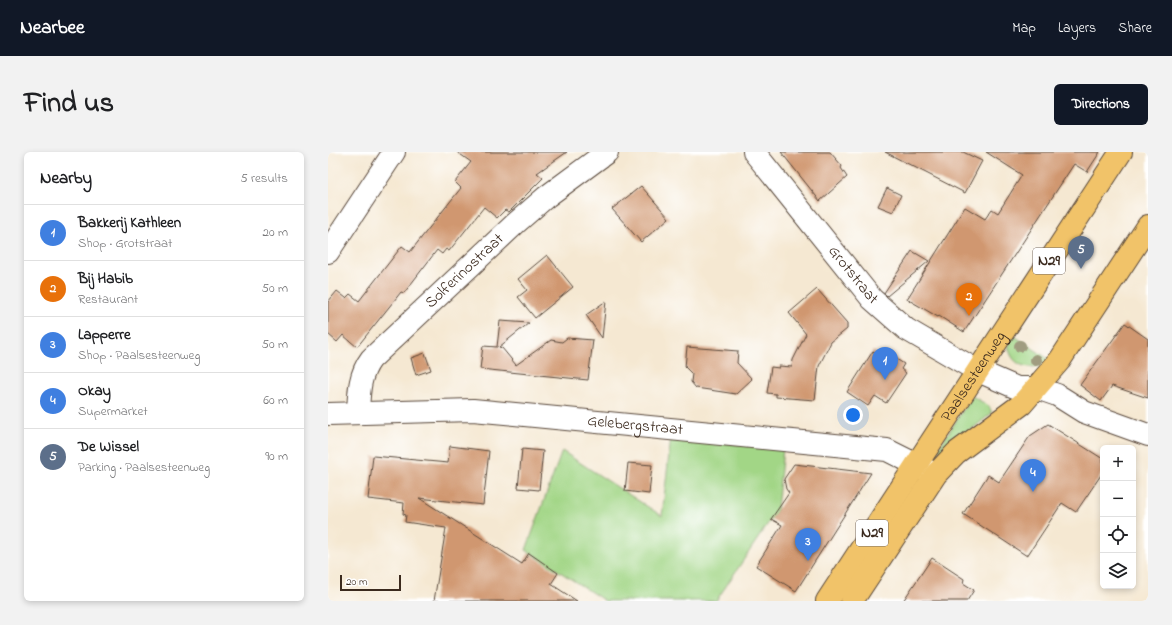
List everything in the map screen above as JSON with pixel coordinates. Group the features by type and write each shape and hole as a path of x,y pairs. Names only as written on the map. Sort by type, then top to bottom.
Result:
{"main road":[{"name":"Paalsesteenweg","path":"827,601 976,370 1121,152"},
{"name":"N29","path":"852,601 936,474 956,453 1022,404 1037,388 1073,340 1148,226"}],"street":[{"path":"328,252 394,152"},
{"name":"Solferinostraat","path":"358,412 360,385 364,369 371,359 522,218 569,179 607,152"},
{"name":"Grotstraat","path":"754,152 872,299 906,329 976,370 1017,388 1037,388 1057,395 1084,412 1148,435"},
{"name":"Gelebergstraat","path":"328,414 358,412 480,410 887,450 936,474"}],"green space":[{"path":"1010,333 1050,360 1033,367 1018,363 1013,358 1010,351 1008,343"},
{"path":"972,396 989,406 992,413 943,452 938,449"},
{"path":"671,437 783,449 777,510 716,601 605,601 526,550 562,451 662,516"}],"building":[{"path":"457,152 567,152 537,173 543,178 509,212 505,210 497,218 484,207 449,251 446,249 442,254 437,250 404,293 401,292 357,347 343,335 337,342 328,334 328,302 337,291 346,298 350,294 359,301 402,246 410,252 461,188 455,182 471,162"},
{"path":"781,152 830,152 842,166 841,168 847,177 820,201"},
{"path":"885,152 963,152 982,161 965,193"},
{"path":"986,152 1100,152 1087,172 1074,164 964,332 939,316 938,317 907,299 965,207 985,219 992,209 998,213 1022,175"},
{"path":"641,186 669,218 641,242 612,209"},
{"path":"887,188 901,195 893,212 878,206"},
{"path":"912,251 929,261 887,296 884,293"},
{"path":"547,255 573,287 535,318 518,297 527,290 518,279"},
{"path":"817,289 847,323 847,329 831,342 819,366 815,400 776,397 776,394 767,393 771,367 792,367 793,360 806,334 789,313"},
{"path":"606,301 602,338 586,315"},
{"path":"500,321 529,323 499,347 502,348 516,365 551,340 562,342 567,338 593,340 588,380 480,369 483,346 497,347"},
{"path":"1125,323 1148,339 1148,398 1112,386 1101,401 1080,385"},
{"path":"687,347 738,351 737,363 752,379 736,394 696,388 691,382 692,374 685,367"},
{"path":"873,351 881,356 884,351 904,364 901,369 906,373 886,403 875,396 868,406 847,392"},
{"path":"425,353 431,370 416,375 411,358"},
{"path":"1048,424 1100,457 1100,476 1076,512 1062,503 1027,556 963,514 988,475 999,482 1030,436"},
{"path":"450,446 489,451 483,505 419,498 522,564 529,553 558,573 551,584 577,601 434,601 446,528 405,522 406,515 403,514 404,503 368,499 373,456 448,463"},
{"path":"522,449 543,451 539,490 518,488"},
{"path":"628,463 652,465 649,494 625,491"},
{"path":"794,464 871,473 796,591 756,566 782,525 771,519 789,493 786,489 784,479"},
{"path":"932,558 964,579 963,583 974,590 967,601 903,601"}],"place":[{"name":"De Wissel","path":"1081,269"},
{"name":"Bij Habib","path":"969,316"},
{"name":"Bakkerij Kathleen","path":"885,380"},
{"name":"Okay","path":"1033,492"},
{"name":"Lapperre","path":"808,561"}]}
